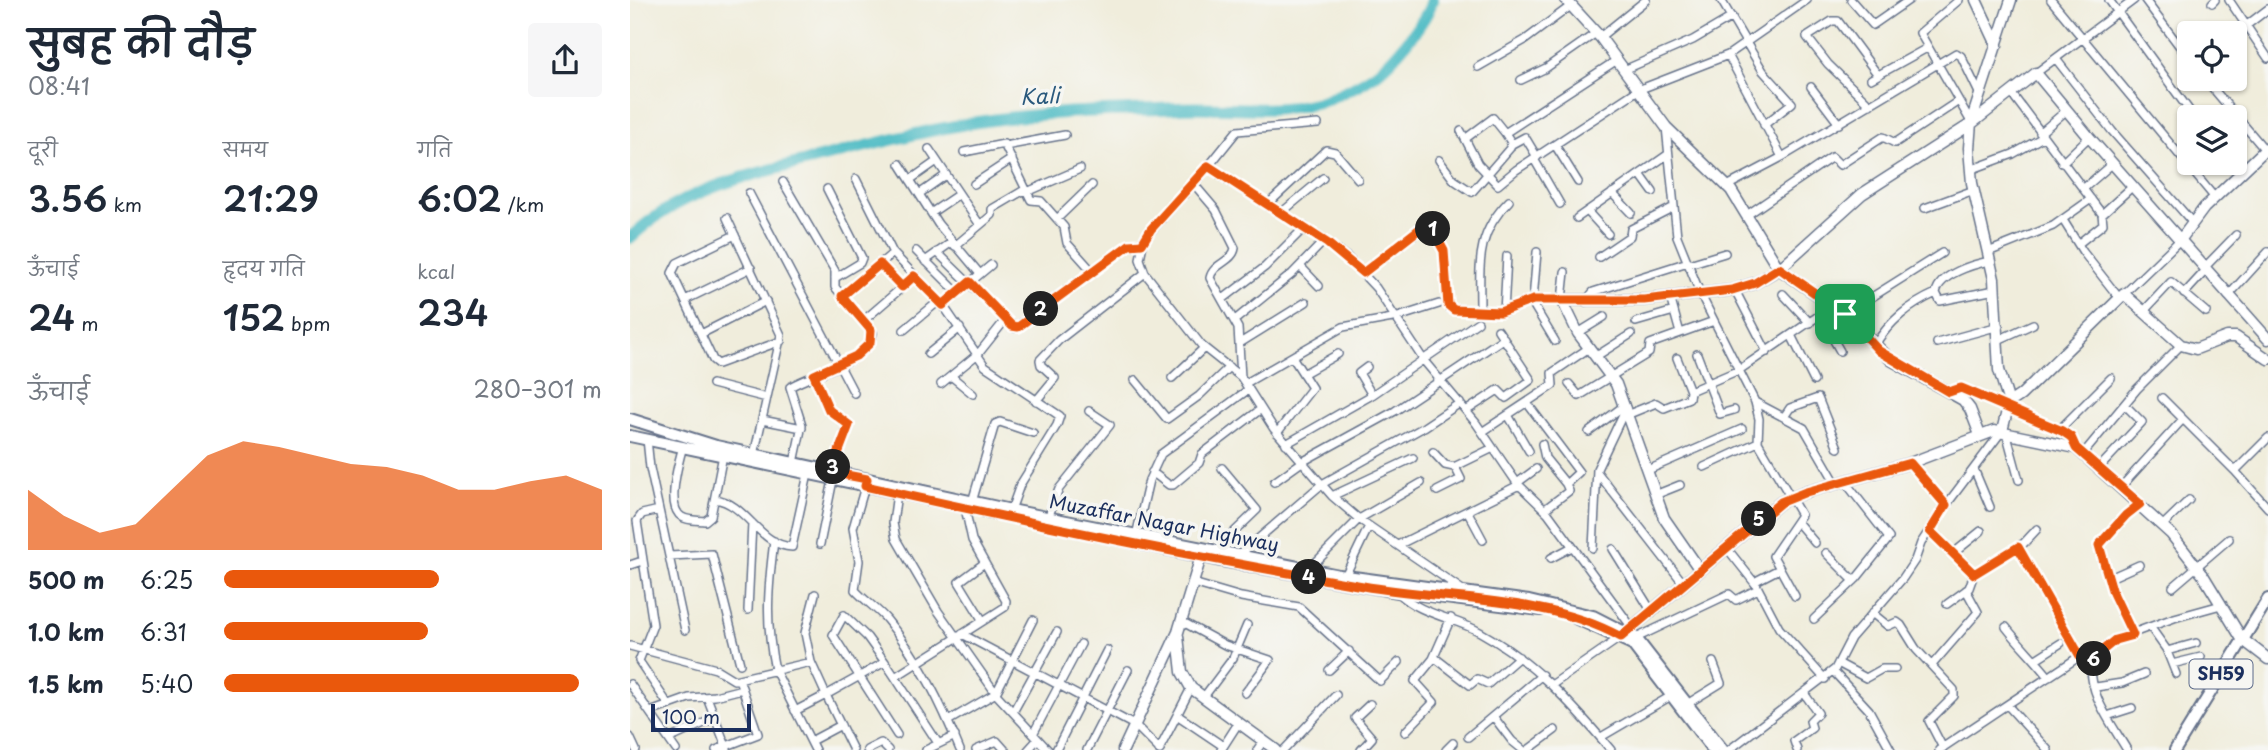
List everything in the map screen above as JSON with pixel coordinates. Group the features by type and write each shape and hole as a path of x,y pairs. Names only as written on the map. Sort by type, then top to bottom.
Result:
{"main road":[{"name":"Muzaffar Nagar Highway","path":"630,419 716,446 794,463 832,476"},
{"name":"Muzaffar Nagar Highway","path":"630,436 1202,553 1395,588 1550,612 1629,634 1637,650 1713,750"},
{"name":"Muzaffar Nagar Highway","path":"866,483 897,493 1011,510 1202,553"},
{"name":"Muzaffar Nagar Highway","path":"1219,556 1238,556 1395,588 1464,592 1593,616 1629,634 1723,750"},
{"name":"SH59","path":"2182,750 2268,599"},
{"name":"SH59","path":"2175,750 2244,641 2268,611"}],"street":[{"path":"1521,80 1546,68 1598,35 1646,0"},
{"path":"1721,0 1763,71 1792,103 1764,125"},
{"path":"1512,144 1493,118 1463,135 1487,177 1498,185 1638,90 1728,55 1807,0"},
{"path":"1852,0 1872,25 1909,0"},
{"path":"1959,0 1920,32 1971,123"},
{"path":"1976,0 1997,46"},
{"path":"2011,0 1982,98 1971,123 1970,170 1995,290 1999,370 2008,407 2004,431 2019,480"},
{"path":"2051,0 2215,198"},
{"path":"2109,0 2185,105"},
{"path":"1363,273 1422,227 1429,226 1444,251 1448,307 1504,312 1532,301 1585,302 1670,297 1735,290 1755,283 1779,268 1862,194 2012,94 2134,0"},
{"path":"2145,0 2177,43"},
{"path":"2229,0 2244,21"},
{"path":"1478,67 1525,40 1569,1 1598,35 1665,127 1727,186 1779,268 1845,314 1874,346 1891,360 1949,392 1970,408 1980,435"},
{"path":"2268,9 2247,25 2268,58"},
{"path":"1624,71 1693,40 1732,17"},
{"path":"1870,105 1828,64 1807,37 1832,21 1838,21 1874,77 1927,48"},
{"path":"1727,186 1782,157 1936,64 1959,53 1982,98"},
{"path":"1728,55 1782,157"},
{"path":"2056,59 2112,131 2192,222"},
{"path":"1505,133 1616,60"},
{"path":"2036,73 2089,137 2268,339"},
{"path":"1811,87 1839,124"},
{"path":"2215,91 2266,153 2247,169"},
{"path":"2012,94 2102,214 2103,224 2078,244"},
{"path":"1746,215 1832,157 1840,165 1883,137 1895,143 1958,102"},
{"path":"1970,170 2013,154 2042,135 2067,110"},
{"path":"1318,124 1237,131 1151,229 1142,244 1140,259 1145,273 1204,348 1245,383 1286,444 1332,496 1369,527 1464,592"},
{"path":"1665,127 1677,236 1700,293 1755,402 1759,419 1758,442 1801,515 1798,523 1773,554 1796,596"},
{"path":"1005,146 1065,135"},
{"path":"1439,160 1454,180 1470,191 1487,177 1512,144 1525,137 1560,204"},
{"path":"2062,163 2089,137"},
{"path":"964,152 999,142 1005,146 1031,200 1041,201 1057,219 1066,230 1067,243 1093,272"},
{"path":"1555,145 1578,182"},
{"path":"929,149 980,225"},
{"path":"1267,205 1326,150 1335,152 1358,179"},
{"path":"1577,218 1667,155"},
{"path":"974,184 1012,159"},
{"path":"910,180 937,162"},
{"path":"2083,189 2113,163"},
{"path":"900,164 953,244 980,274"},
{"path":"1208,166 1305,227 1363,273 1398,317 1424,360 1482,432 1518,484 1545,509 1629,634"},
{"path":"925,261 980,225 992,215 992,209 1026,190 1080,169"},
{"path":"1640,174 1653,191"},
{"path":"2008,407 2181,239 2192,222 2240,175"},
{"path":"919,194 946,176"},
{"path":"1281,213 1324,178"},
{"path":"856,179 893,253 941,303 992,373 1057,414 1060,419 1020,485 1011,510"},
{"path":"783,182 835,271 835,287 873,333 870,343 856,356 792,385 789,390 802,428 794,463"},
{"path":"1193,183 1216,209 1236,248 1234,255 1210,275 1235,320 1245,383"},
{"path":"1057,219 1091,186"},
{"path":"2102,214 2133,186"},
{"path":"827,189 862,258 860,263 835,278"},
{"path":"1925,208 1973,190"},
{"path":"749,193 853,393"},
{"path":"1612,193 1631,213"},
{"path":"931,213 959,194"},
{"path":"1995,290 1940,300 1936,293 1937,287 1960,270 2063,220 2091,199"},
{"path":"1479,310 1482,243 1492,219 1509,201"},
{"path":"1600,257 1630,236 1631,229 1672,208"},
{"path":"1587,211 1608,234"},
{"path":"727,218 779,328 781,341 754,455"},
{"path":"2063,220 2078,244 2122,296 2181,345 2201,348 2227,337 2236,337 2268,359"},
{"path":"1223,299 1265,267 1305,227"},
{"path":"735,235 674,265 672,273 718,364 781,341"},
{"path":"2184,293 2236,235"},
{"path":"1235,320 1300,266 1324,241"},
{"path":"937,252 1006,319 1018,327 1129,245 1142,244"},
{"path":"916,251 958,293"},
{"path":"1537,252 1532,301 1555,341"},
{"path":"2228,296 2268,252"},
{"path":"842,296 893,253"},
{"path":"1585,302 1593,292 1725,253"},
{"path":"1845,314 1942,253"},
{"path":"1504,312 1507,256"},
{"path":"880,264 902,287"},
{"path":"904,330 958,293 991,265"},
{"path":"1300,266 1319,286"},
{"path":"685,300 751,268"},
{"path":"1565,271 1562,300 1578,333 1610,376 1627,409 1670,529 1700,570"},
{"path":"1036,401 1055,378 1039,362 1048,351 1145,273"},
{"path":"863,321 914,276"},
{"path":"2143,312 2169,282 2206,312"},
{"path":"1735,290 1768,352"},
{"path":"1874,346 1890,323 1916,303 1936,293"},
{"path":"1783,294 1810,323"},
{"path":"1670,297 1680,333"},
{"path":"701,334 766,301"},
{"path":"1240,343 1306,302"},
{"path":"1136,536 1152,472 1161,454 1245,383 1293,358 1343,327 1398,317 1438,304"},
{"path":"1690,391 1739,370 1833,306"},
{"path":"1636,322 1674,311"},
{"path":"1820,316 1840,351"},
{"path":"1578,333 1604,317"},
{"path":"942,384 978,355 1006,319"},
{"path":"1569,384 1578,396 1649,353 1650,344 1714,321"},
{"path":"1286,444 1372,395 1478,322"},
{"path":"1998,340 2033,324"},
{"path":"1937,343 1998,326"},
{"path":"928,354 960,328"},
{"path":"1466,411 1498,390 1506,398 1531,382 1498,330"},
{"path":"1482,432 1555,384 1552,373 1630,334"},
{"path":"1791,337 1814,381"},
{"path":"1274,482 1302,462 1395,411 1504,338"},
{"path":"2080,451 2181,345"},
{"path":"1172,378 1204,348"},
{"path":"1303,374 1338,354"},
{"path":"1697,354 1721,415 1734,410"},
{"path":"1278,433 1311,390 1293,358"},
{"path":"1589,432 1627,409 1656,403 1664,408 1690,397 1677,358"},
{"path":"1135,380 1167,419 1199,396 1229,367"},
{"path":"1367,367 1359,374 1372,395"},
{"path":"814,375 829,410 849,425 832,476 820,544"},
{"path":"951,376 973,394"},
{"path":"2059,430 2111,377"},
{"path":"712,384 767,398"},
{"path":"1949,392 1961,388 2071,437 2080,451 2163,525 2197,566 2244,641 2268,659"},
{"path":"1784,417 1790,408 1817,398 1838,448"},
{"path":"2162,398 2268,508"},
{"path":"1755,402 1804,428 1842,484 1889,538 1854,581 1814,619"},
{"path":"1238,556 1322,484 1424,427 1460,403"},
{"path":"1527,403 1579,472 1566,484"},
{"path":"2099,468 2142,422 2125,405"},
{"path":"1152,472 1169,485 1173,485 1199,463 1202,454 1261,409"},
{"path":"1593,548 1597,472 1604,449 1627,409"},
{"path":"1048,518 1059,489 1110,425 1089,411"},
{"path":"1508,415 1529,451"},
{"path":"2121,488 2183,419"},
{"path":"762,420 802,428"},
{"path":"895,677 1006,604 972,540 968,505 995,424 1000,422 1033,433"},
{"path":"1648,470 1742,429"},
{"path":"1730,750 1773,713 1825,678 1836,667 1844,649 1912,565 1920,543 1946,505 2004,431"},
{"path":"1553,684 1629,634 1771,509 1792,497 1910,463 1980,435 2004,431 2080,451"},
{"path":"2235,471 2268,438"},
{"path":"645,439 685,629"},
{"path":"1704,467 1758,442"},
{"path":"1542,444 1545,458 1569,491 1545,509"},
{"path":"683,446 673,493 680,515 686,519 708,520 723,455"},
{"path":"1433,452 1444,465 1455,467 1493,448"},
{"path":"1332,496 1413,458"},
{"path":"1910,463 1946,505"},
{"path":"1437,491 1461,480 1455,467"},
{"path":"1219,556 1231,535 1257,510 1222,468"},
{"path":"1398,545 1468,512 1518,484 1535,469"},
{"path":"1974,469 1990,507"},
{"path":"1597,472 1685,584"},
{"path":"715,499 730,504 774,541 790,547 794,545 808,474"},
{"path":"866,483 853,527 859,561 855,590 885,618 918,663 960,750"},
{"path":"1309,569 1359,519 1422,483"},
{"path":"1656,495 1680,485"},
{"path":"897,493 893,523 896,539 996,693 1048,750"},
{"path":"2163,525 2189,500"},
{"path":"2133,635 2101,554 2100,541 2140,504"},
{"path":"659,510 642,514 637,521 653,625 639,661 668,704"},
{"path":"1468,512 1483,540"},
{"path":"747,610 752,523"},
{"path":"1798,523 1815,543"},
{"path":"1345,576 1369,527"},
{"path":"1947,604 1972,585 1974,574 2018,547 2037,529"},
{"path":"1930,531 1955,552 1974,574"},
{"path":"1955,552 1981,531"},
{"path":"2173,587 2228,539"},
{"path":"774,541 766,614 775,670 815,750"},
{"path":"1551,558 1572,547"},
{"path":"1726,547 1756,586 1779,628 1825,678"},
{"path":"2018,547 2080,656 2092,659"},
{"path":"1613,549 1652,612"},
{"path":"1123,750 1178,632 1202,553"},
{"path":"1826,553 1854,581"},
{"path":"669,556 712,554 740,664"},
{"path":"630,565 642,561"},
{"path":"983,621 959,582 984,565"},
{"path":"2110,578 2138,565"},
{"path":"1629,634 1729,594 1736,600 1779,569"},
{"path":"1193,583 1241,597 1299,607 1380,681 1399,662"},
{"path":"1395,588 1412,605 1451,618 1519,656 1553,684 1611,750"},
{"path":"1931,666 1978,612 1966,590"},
{"path":"815,594 805,633 811,662 853,750"},
{"path":"2127,750 2107,716 2090,669 2092,659 2115,640 2185,614 2221,606"},
{"path":"1872,613 1888,626 1899,623 1916,649 1955,693 1930,719 1941,749 2080,656"},
{"path":"897,734 833,635 844,615 867,637 939,743"},
{"path":"1405,732 1433,703 1415,681 1434,657 1451,618"},
{"path":"948,721 996,693 1033,620"},
{"path":"1181,621 1238,649 1270,660 1245,693"},
{"path":"1203,698 1238,649 1247,625"},
{"path":"2006,627 2049,677"},
{"path":"2151,628 2167,652 2175,674"},
{"path":"1013,712 1057,632"},
{"path":"1178,632 1182,672 1191,688 1276,750"},
{"path":"959,636 1136,726 1160,750 1191,688"},
{"path":"2036,659 2061,643"},
{"path":"2167,652 2196,643"},
{"path":"1028,750 1081,644"},
{"path":"630,646 716,669 729,680 811,662"},
{"path":"1056,750 1107,650"},
{"path":"1329,670 1349,651"},
{"path":"1434,657 1470,685 1477,679 1488,684 1519,656"},
{"path":"2172,664 2201,657"},
{"path":"795,711 885,662"},
{"path":"1687,704 1721,683 1713,662"},
{"path":"1836,667 1866,678 1882,669 1895,669"},
{"path":"1836,667 1869,710 1891,750"},
{"path":"1087,750 1128,670"},
{"path":"2096,687 2122,683 2144,674"},
{"path":"1468,737 1542,675"},
{"path":"716,750 758,734 739,679"},
{"path":"630,684 676,750"},
{"path":"650,712 689,698 742,689"},
{"path":"1797,750 1794,742 1812,729 1810,721 1818,713 1804,693"},
{"path":"1284,750 1336,695"},
{"path":"1601,737 1671,696"},
{"path":"630,701 639,697"},
{"path":"707,697 726,748"},
{"path":"1361,750 1372,736 1355,718 1370,704"},
{"path":"2008,706 2048,750"},
{"path":"2107,716 2132,708"},
{"path":"1177,715 1222,748 1239,722"},
{"path":"1493,716 1526,750 1555,730"},
{"path":"669,739 715,718"},
{"path":"811,741 841,725"},
{"path":"926,750 955,736"},
{"path":"630,737 636,750"},
{"path":"1257,750 1264,740"},
{"path":"976,750 997,741 1005,750"},
{"path":"867,750 881,743 888,750"},
{"path":"1446,750 1453,743"}],"waterway":[{"name":"Kali","path":"630,238 671,207 715,187 762,172 905,136 1021,116 1197,107 1273,109 1327,99 1381,69 1416,29 1432,0"}],"route":[{"path":"1208,166 1250,195 1305,227 1347,257 1363,273 1422,227 1431,227 1442,243 1448,307 1454,310 1507,312 1533,300 1644,300 1732,290 1755,283 1779,268 1845,314 1879,351 1891,360 1949,392 1961,388 2062,431 2076,443 2076,448 2140,504 2102,538 2099,545 2113,593 2133,635 2115,640 2092,659 2080,656 2032,574 2027,558 2018,547 1974,574 1930,531 1946,505 1910,463 1806,492 1781,502 1744,530 1621,637 1591,623 1550,612 1338,582 865,486 867,479 831,472 849,425 829,410 814,375 856,356 870,343 873,333 842,296 880,264 902,287 914,276 943,305 970,282 1015,328 1129,245 1134,242 1142,244 1151,229 1208,166"}]}
